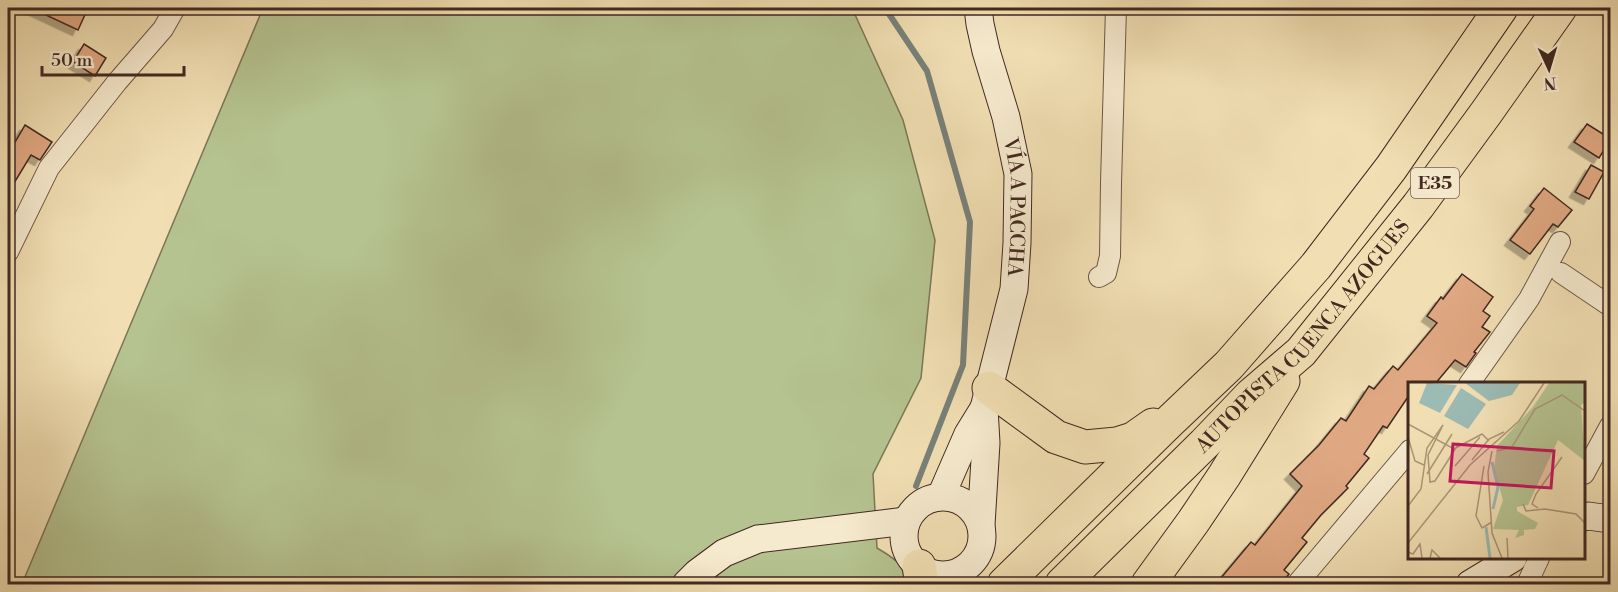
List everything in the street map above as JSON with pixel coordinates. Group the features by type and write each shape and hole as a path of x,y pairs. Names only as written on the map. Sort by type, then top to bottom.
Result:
{"highway":[{"name":"AUTOPISTA CUENCA AZOGUES","path":"990,574 1229,365 1316,266 1391,168 1501,8"},
{"name":"AUTOPISTA CUENCA AZOGUES","path":"1062,585 1251,394 1301,352 1418,206 1560,8"},
{"path":"1148,585 1218,485 1301,352"},
{"path":"987,398 1056,437 1085,447 1117,444 1133,439 1206,386"}],"main road":[{"name":"VÍA A PACCHA","path":"978,8 986,51 1006,117 1018,174 1014,289 987,398 980,549 990,574"},
{"name":"VÍA A PACCHA","path":"941,496 968,434 987,398"},
{"path":"981,525 975,513 966,504 954,498 941,496 930,498 912,511 906,521 903,533 905,546 920,575 930,573 942,575 965,568 990,574"},
{"path":"1585,517 1611,519"},
{"path":"686,585 697,573 724,553 758,539 906,521"},
{"path":"1470,585 1511,559"}],"street":[{"path":"8,252 49,168 117,82 163,29 175,8"},
{"path":"1099,277 1106,273 1110,256 1116,8"},
{"path":"1470,382 1529,299 1560,242"},
{"path":"1561,273 1611,306"},
{"path":"1585,472 1611,426"},
{"path":"1297,585 1408,452"},
{"path":"1527,585 1539,559"}],"green space":[{"path":"263,8 852,8 903,120 935,240 921,378 873,474 877,548 897,562 904,571 908,584 22,584"}],"building":[{"path":"31,8 88,8 78,30"},
{"path":"84,44 106,58 95,76 73,62"},
{"path":"1587,124 1611,139 1599,158 1574,142"},
{"path":"25,125 52,142 40,160 31,155 8,193 8,154"},
{"path":"1591,165 1604,172 1589,199 1575,192"},
{"path":"1544,188 1572,210 1558,227 1553,224 1530,254 1510,240 1534,209 1530,206"},
{"path":"1462,274 1493,297 1483,311 1490,316 1482,327 1490,332 1474,352 1476,353 1466,367 1455,360 1437,382 1408,382 1408,397 1387,428 1383,426 1364,454 1369,458 1346,486 1348,488 1302,538 1307,542 1284,570 1289,574 1280,585 1215,585 1251,542 1255,545 1302,486 1290,474 1319,445 1341,418 1346,421 1369,386 1374,389 1393,366 1398,370 1437,323 1427,316 1441,297 1443,299"}],"waterway":[{"path":"885,8 927,71 970,222 963,365 916,486"}]}
